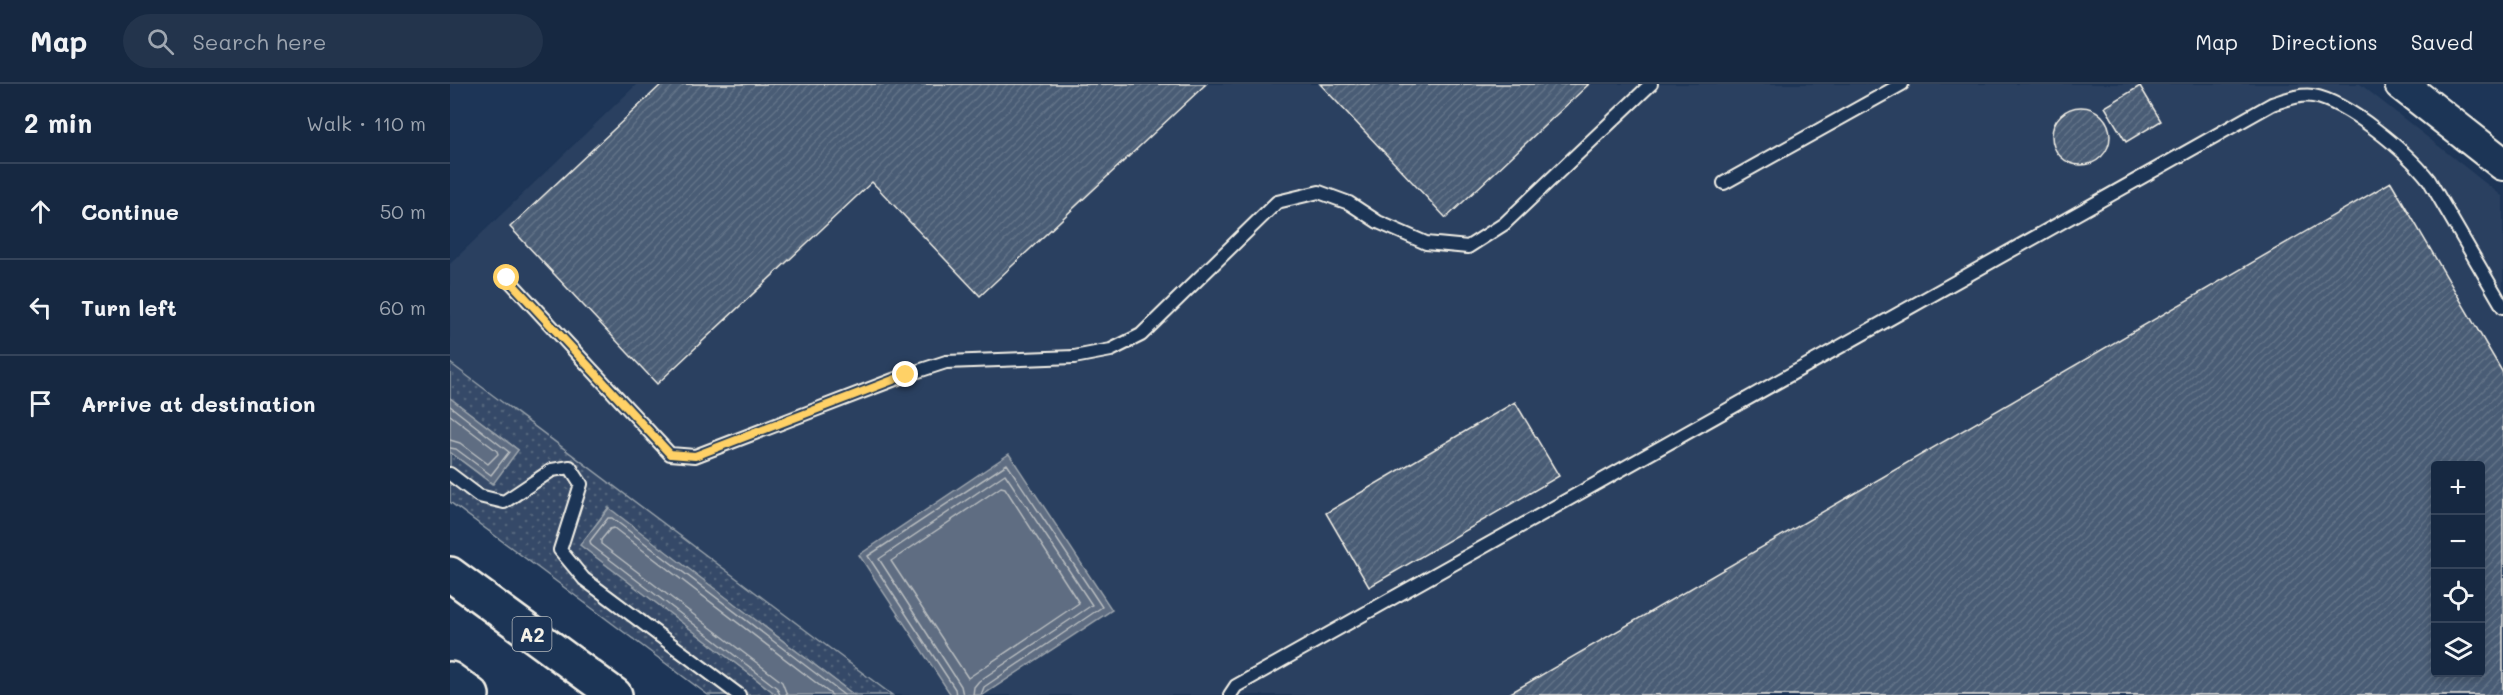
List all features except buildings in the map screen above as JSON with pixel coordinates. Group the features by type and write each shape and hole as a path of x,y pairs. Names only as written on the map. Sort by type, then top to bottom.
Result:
{"highway":[{"name":"A2","path":"450,574 615,695"},
{"path":"450,679 472,695"}],"street":[{"path":"2401,84 2503,164"}],"lane":[{"path":"507,278 670,454 695,456 906,375 946,362 1074,357 1110,350 1141,335 1277,202 1319,192 1349,203 1378,222 1426,243 1468,247 1504,224 1651,84"},
{"path":"1724,183 1902,84"},
{"path":"1230,695 1236,686 2272,104 2296,96 2311,96 2331,101 2357,117 2416,164 2429,180 2503,307"},
{"path":"450,474 479,496 504,502 552,470 570,467 581,484 560,550 584,579 739,695"}],"shaded area":[{"path":"637,84 2360,84 2503,197 2503,695 892,695 450,363 450,264"},
{"path":"450,363 892,695 854,695 608,508 581,545 777,695 708,695 450,502 450,452 492,484 518,450 450,398"}],"water":[{"path":"450,398 518,450 493,484 450,452"},
{"path":"1009,454 1112,610 983,695 951,695 859,555"},
{"path":"609,508 854,695 777,695 580,545"}],"route":[{"path":"507,278 670,454 695,456 906,375"}]}
